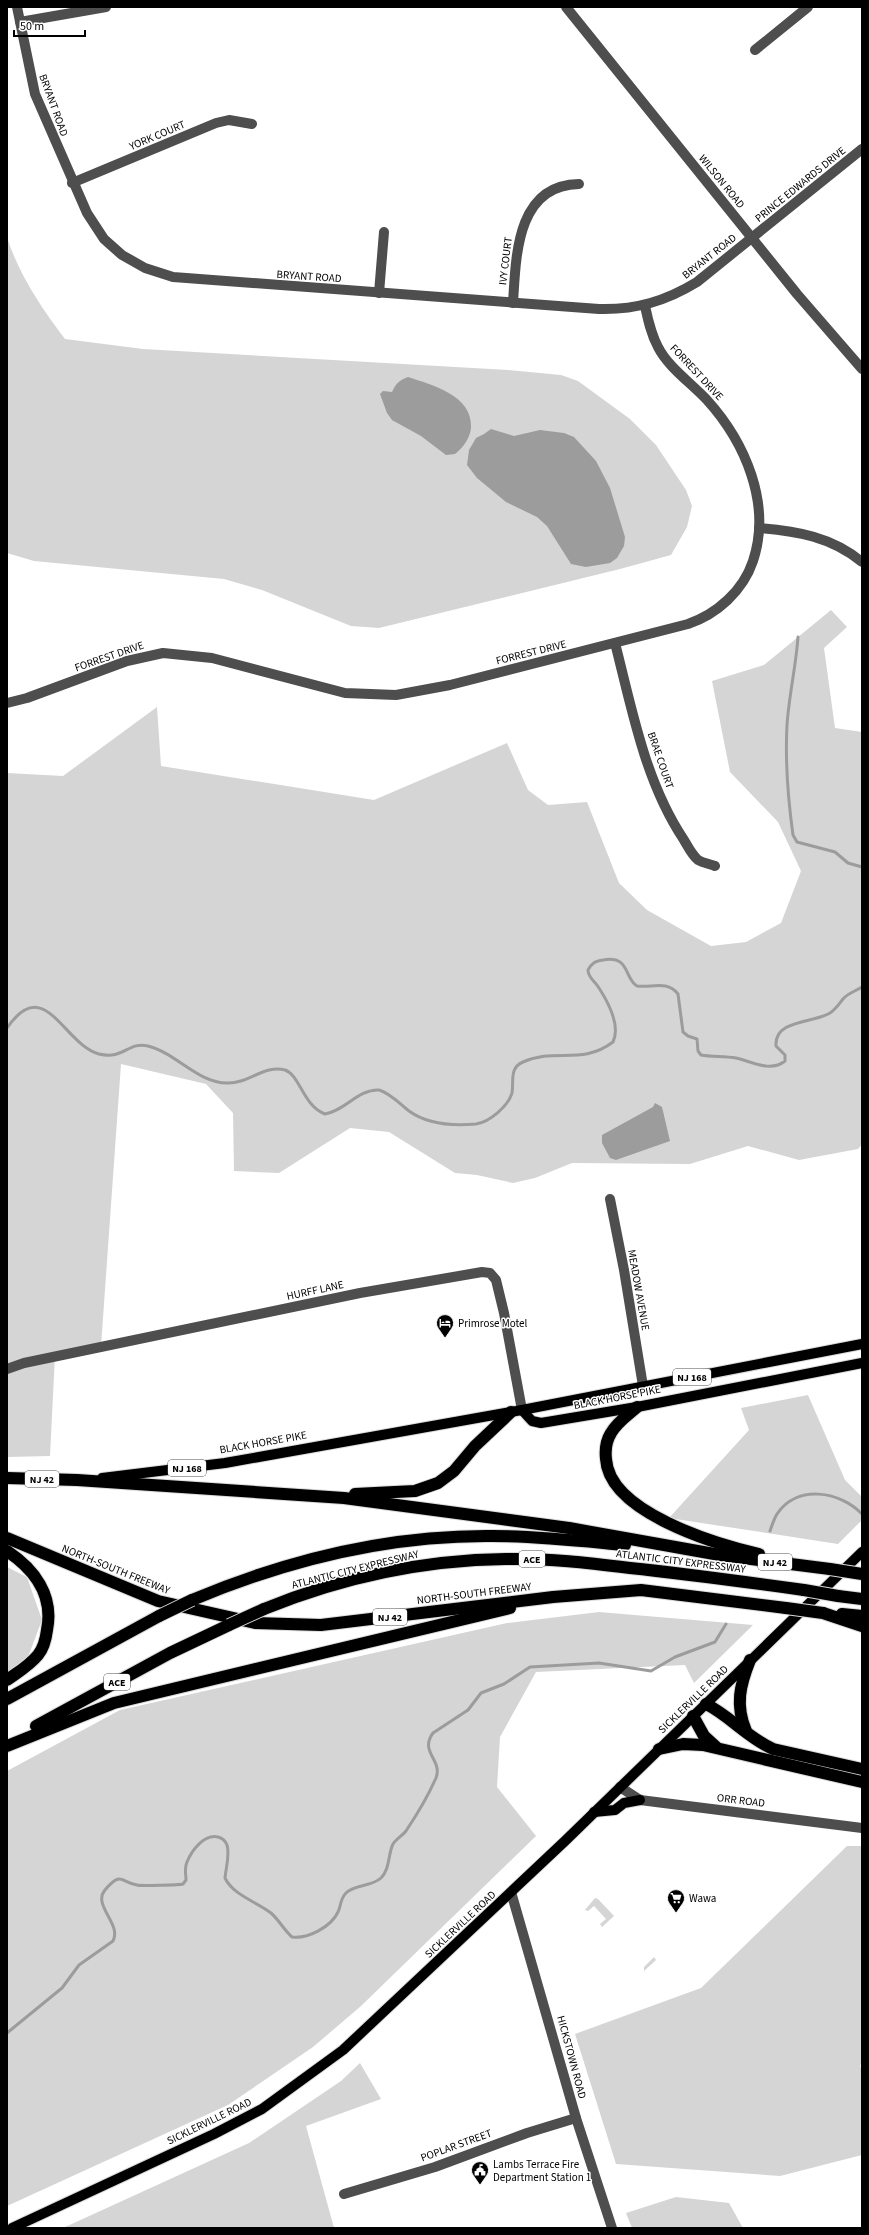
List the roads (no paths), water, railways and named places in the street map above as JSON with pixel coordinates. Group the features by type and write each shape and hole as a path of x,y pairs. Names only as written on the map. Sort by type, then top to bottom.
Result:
{"highway":[{"path":"637,1407 617,1424 606,1444 606,1466 610,1477 624,1495 651,1515 715,1541 747,1551 830,1570"},
{"path":"283,1494 415,1492 438,1484 454,1471 475,1446 516,1411"},
{"name":"BLACK HORSE PIKE","path":"7,1478 78,1480"},
{"name":"NJ 42","path":"78,1480 344,1498 569,1528 720,1555 862,1574"},
{"name":"ATLANTIC CITY EXPRESSWAY","path":"7,1699 159,1616 192,1600 224,1587 297,1562 384,1544 433,1538 528,1536 720,1555"},
{"name":"NORTH-SOUTH FREEWAY","path":"7,1538 158,1601 255,1623 321,1625 553,1597 641,1590 823,1613 862,1616"},
{"path":"7,1551 29,1567 46,1596 49,1609 46,1636 40,1654 28,1666 7,1680"},
{"name":"ATLANTIC CITY EXPRESSWAY","path":"7,1742 170,1652 264,1609 294,1597 386,1572 430,1564 507,1559 576,1562 804,1590 862,1599"},
{"path":"7,1746 114,1703 378,1641 553,1597"},
{"path":"823,1613 862,1626"},
{"path":"746,1732 740,1713 739,1695 742,1679 750,1660"},
{"path":"706,1704 728,1717 746,1732 773,1749 862,1769"},
{"path":"693,1716 704,1736 718,1748"},
{"path":"659,1749 693,1744 718,1748 862,1782"}],"main road":[{"name":"BLACK HORSE PIKE","path":"78,1480 155,1473 225,1463 516,1411 862,1344"},
{"path":"825,1352 829,1370"},
{"name":"BLACK HORSE PIKE","path":"516,1411 532,1421 541,1423 637,1407 862,1363"},
{"path":"685,1378 688,1396"},
{"name":"SICKLERVILLE ROAD","path":"12,2228 214,2134 262,2109 343,2050 511,1892 862,1552"},
{"path":"594,1812 615,1810 624,1803 640,1800"}],"street":[{"name":"BRYANT ROAD","path":"17,7 35,94 86,213 104,239 127,258 158,273 186,278 599,310 645,306 681,292 697,282 752,237"},
{"path":"20,22 106,7"},
{"name":"WILSON ROAD","path":"566,7 797,294 862,369"},
{"path":"755,50 808,7"},
{"name":"YORK COURT","path":"72,183 216,123 229,120 252,124"},
{"name":"PRINCE EDWARDS DRIVE","path":"752,237 862,149"},
{"name":"IVY COURT","path":"513,303 518,245 526,220 540,200 550,192 567,184 579,184"},
{"path":"379,293 384,232"},
{"name":"FORREST DRIVE","path":"7,703 27,698 122,662 163,653 199,655 345,693 382,696 409,694 450,685 688,624 707,617 733,595 751,567 759,528 756,492 739,444 724,419 658,347 645,306"},
{"path":"759,528 812,535 835,545 862,562"},
{"name":"BRAE COURT","path":"614,643 643,750 664,805 678,832 694,855 703,862 715,866"},
{"name":"MEADOW AVENUE","path":"610,1199 624,1270 643,1386"},
{"name":"HURFF LANE","path":"7,1369 24,1363 338,1298 482,1272 490,1273 496,1280 504,1313 516,1411"},
{"name":"ORR ROAD","path":"620,1787 640,1800 862,1828"},
{"name":"HICKSTOWN ROAD","path":"511,1892 576,2118 612,2228"},
{"name":"POPLAR STREET","path":"344,2194 435,2166 527,2133 576,2118"}],"waterway":[{"path":"798,637 786,739 787,780 793,835 797,842 835,852 848,863 862,867"},
{"path":"7,1028 20,1013 32,1007 43,1009 54,1017 86,1048 99,1054 114,1055 135,1046 148,1046 168,1055 206,1078 216,1082 227,1083 242,1081 270,1070 285,1070 294,1078 312,1104 325,1114 339,1109 358,1096 371,1091 379,1090 391,1096 409,1111 424,1119 441,1123 468,1125 481,1123 498,1113 503,1108 512,1093 514,1071 523,1062 546,1056 579,1055 590,1053 613,1042 615,1028 612,1014 603,994 588,973 591,966 598,961 612,959 618,961 622,964 630,978 637,986 664,986 674,990 678,994 683,1032 688,1036 697,1039 698,1051 701,1055 736,1058 767,1066 773,1066 785,1061 785,1055 776,1046 777,1037 781,1031 788,1026 830,1013 845,997 862,987"},
{"path":"770,1531 777,1514 785,1504 796,1498 807,1495 819,1494 831,1496 853,1506 862,1514"},
{"path":"7,2033 62,1988 79,1965 113,1941 115,1935 114,1928 104,1908 102,1896 105,1890 115,1880 121,1879 132,1884 140,1885 183,1884 186,1880 186,1864 195,1848 203,1840 218,1837 225,1842 228,1849 225,1878 229,1884 239,1894 271,1913 292,1937 312,1934 325,1927 335,1917 346,1893 354,1888 373,1883 384,1874 393,1844 410,1825 436,1778 437,1766 430,1751 429,1740 433,1733 468,1710 481,1693 504,1684 530,1667 599,1663 651,1671 675,1657 715,1642 726,1624"}],"place":[{"name":"Primrose Motel","path":"445,1338"},
{"name":"Wawa","path":"676,1913"},
{"name":"Lambs Terrace Fire Department Station 1","path":"480,2185"}]}
